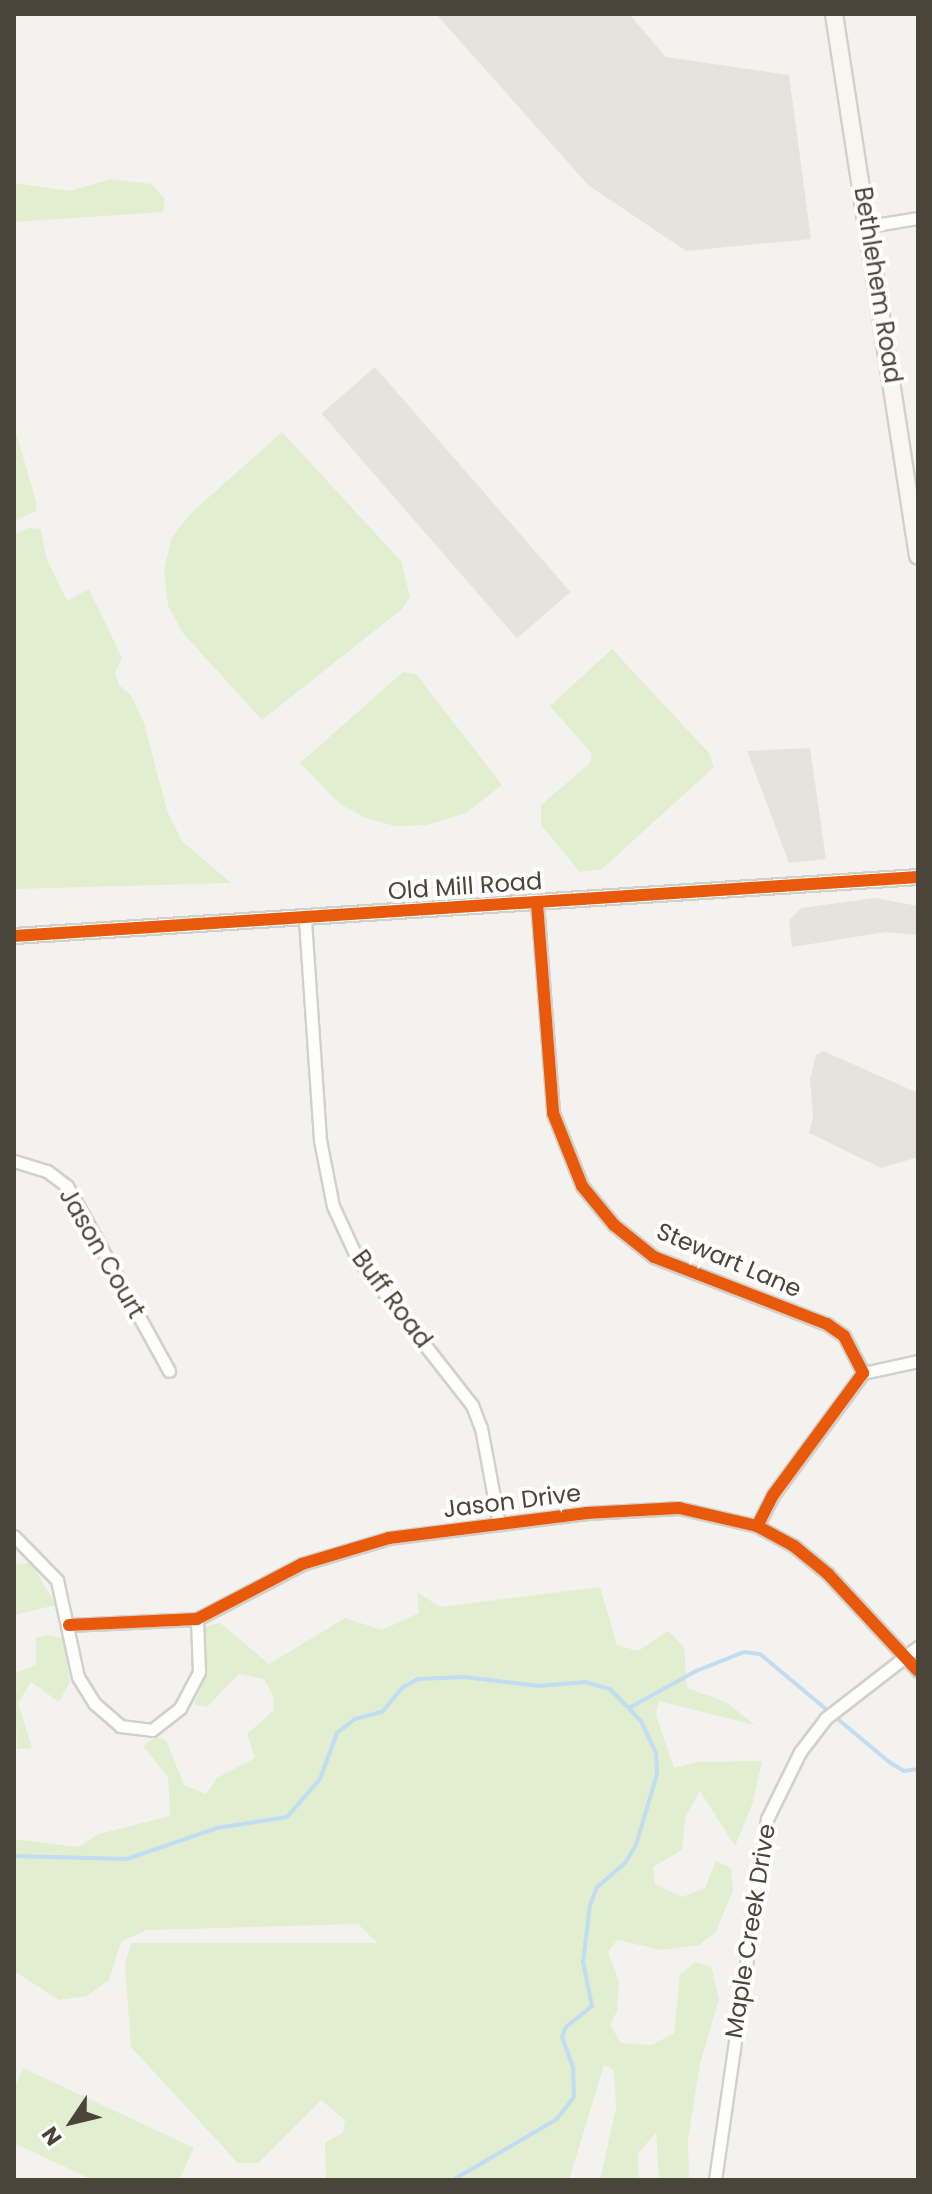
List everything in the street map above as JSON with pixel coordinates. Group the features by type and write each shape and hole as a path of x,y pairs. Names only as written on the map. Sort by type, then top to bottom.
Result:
{"main road":[{"name":"Bethlehem Road","path":"834,14 918,556"}],"street":[{"path":"869,226 918,218"},
{"name":"Old Mill Road","path":"14,936 305,920 918,877"},
{"name":"Stewart Lane","path":"537,903 553,1113 582,1186 614,1225 654,1257 827,1324 844,1336 863,1373"},
{"name":"Buff Road","path":"305,920 320,1140 333,1206 357,1258 472,1405 481,1428 499,1524"},
{"name":"Jason Court","path":"14,1161 47,1171 67,1186 169,1371"},
{"path":"757,1526 773,1495 863,1373 918,1361"},
{"name":"Jason Drive","path":"69,1625 197,1619 339,1550 499,1524 655,1507 757,1526 828,1574 918,1671"},
{"path":"14,1536 57,1580 85,1692 120,1726 152,1730 167,1722 192,1691 202,1654 197,1619"},
{"name":"Maple Creek Drive","path":"715,2180 767,1819 800,1752 826,1718 918,1647"}],"green space":[{"path":"111,179 151,184 165,199 163,212 14,222 14,183 70,191"},
{"path":"14,426 36,501 36,511 14,521"},
{"path":"282,432 401,561 410,597 402,609 262,720 183,633 168,606 164,571 171,539 191,513"},
{"path":"28,528 41,529 46,557 67,601 89,589 122,658 115,673 119,685 131,695 144,723 167,811 182,841 231,883 14,889 14,535"},
{"path":"612,649 709,753 714,767 602,869 580,872 541,825 541,805 590,763 592,754 550,706"},
{"path":"403,672 416,674 502,785 466,813 426,825 395,826 366,818 340,804 300,763"},
{"path":"31,1563 56,1605 14,1615 14,1564"},
{"path":"600,1587 617,1645 638,1651 668,1631 684,1647 687,1688 726,1702 755,1725 659,1701 656,1715 674,1768 698,1762 762,1761 753,1802 735,1846 700,1791 685,1818 682,1850 653,1867 655,1884 682,1897 705,1888 716,1861 731,1868 733,1891 715,1933 699,1945 661,1950 617,1940 608,1952 619,1981 617,2011 610,2025 621,2043 652,2045 674,2033 680,1975 695,1962 711,1966 719,1999 700,2064 688,2139 689,2180 659,2180 656,2132 638,2154 639,2180 600,2180 616,2108 614,2070 604,2065 569,2180 326,2180 325,2143 343,2133 345,2120 321,2100 258,2163 238,2163 131,2047 125,1965 131,1943 377,1943 358,1924 146,1930 121,1942 109,1980 87,1996 59,2000 14,1971 14,1839 78,1847 99,1834 170,1816 168,1777 143,1746 155,1737 166,1740 184,1785 206,1794 217,1778 255,1758 247,1734 274,1710 273,1695 264,1679 239,1674 207,1707 194,1704 206,1676 205,1626 220,1623 269,1664 345,1618 382,1630 419,1613 417,1592 440,1607"},
{"path":"46,1635 63,1638 70,1682 59,1702 31,1682 18,1703 32,1748 17,1749 14,1674 36,1665 36,1638"},
{"path":"23,2068 194,2148 179,2180 93,2180 14,2143 14,2089"}],"shaded area":[{"path":"436,14 629,14 666,57 789,75 811,239 686,251 588,185"},
{"path":"375,367 571,592 517,638 321,414"},
{"path":"810,748 826,859 789,863 747,751"},
{"path":"875,898 918,906 918,935 886,932 792,947 789,920 801,908"},
{"path":"823,1051 918,1093 918,1157 881,1168 809,1133 813,1117 810,1080 816,1055"}],"waterway":[{"path":"629,1708 696,1671 744,1652 760,1654 889,1762 904,1771 918,1769"},
{"path":"14,1856 127,1859 217,1828 287,1817 320,1779 337,1733 355,1719 382,1712 403,1687 418,1679 464,1677 539,1686 585,1682 610,1689 641,1721 656,1753 657,1774 636,1845 625,1863 597,1887 590,1905 583,1962 592,2006 566,2027 562,2037 573,2068 574,2097 557,2119 453,2180"}],"cycle path":[{"path":"14,936 918,877"},
{"path":"537,903 553,1113 582,1186 614,1225 654,1257 827,1324 844,1336 863,1373 773,1495 757,1526"},
{"path":"69,1625 197,1619 302,1564 389,1538 587,1513 679,1508 757,1526 794,1546 828,1574 918,1671"}]}
